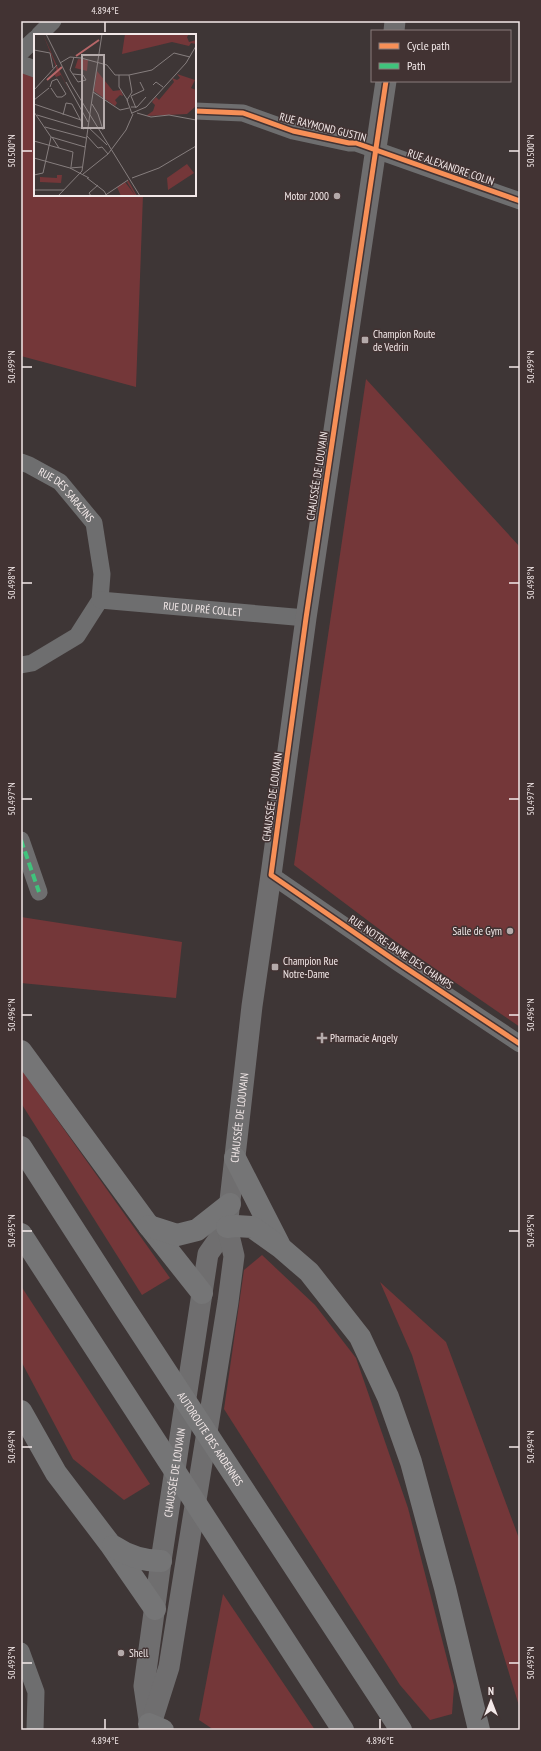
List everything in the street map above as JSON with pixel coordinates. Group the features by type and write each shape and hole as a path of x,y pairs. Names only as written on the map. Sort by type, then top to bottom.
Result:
{"highway":[{"path":"21,1051 149,1226 202,1293"},
{"name":"AUTOROUTE DES ARDENNES","path":"21,1147 401,1730"},
{"path":"235,1158 280,1246"},
{"path":"149,1226 177,1235 197,1230 230,1204"},
{"path":"227,1227 252,1227 280,1246 309,1272 360,1338 388,1397 411,1462 445,1588 479,1730"},
{"path":"21,1234 342,1730"},
{"path":"21,1411 56,1473 110,1544 155,1609"},
{"path":"110,1544 126,1554 141,1559 161,1561"}],"main road":[{"name":"CHAUSSÉE DE LOUVAIN","path":"154,1728 169,1667 228,1302 234,1256 227,1227 252,1006 306,618 386,82"},
{"name":"CHAUSSÉE DE LOUVAIN","path":"154,1728 144,1686 161,1561 208,1254 227,1227"},
{"path":"202,1293 213,1310 220,1346"},
{"path":"161,1561 186,1557"}],"street":[{"path":"40,34 54,21"},
{"path":"21,52 34,40"},
{"path":"21,64 34,69"},
{"name":"RUE RAYMOND GUSTIN","path":"196,110 243,113 293,131 349,144 356,143 376,151"},
{"name":"RUE ALEXANDRE COLIN","path":"376,151 520,201"},
{"name":"RUE DES SARAZINS","path":"21,462 60,482 94,523 102,574 100,600 77,636 32,663 21,665"},
{"name":"RUE DU PRÉ COLLET","path":"100,600 306,618"},
{"path":"21,840 39,892"},
{"name":"RUE NOTRE-DAME DES CHAMPS","path":"271,875 397,962 520,1044"},
{"path":"21,1651 36,1692 35,1730"}],"shaded area":[{"path":"21,64 34,69 34,196 143,196 136,387 21,356"},
{"path":"366,379 520,547 520,1027 395,941 294,865"},
{"path":"21,917 182,942 176,998 21,983"},
{"path":"21,1069 170,1278 142,1295 21,1103"},
{"path":"262,1255 315,1305 356,1358 408,1508 454,1686 452,1714 430,1720 400,1685 224,1409 244,1270"},
{"path":"380,1282 446,1342 520,1541 520,1709 412,1355"},
{"path":"21,1286 150,1484 124,1500 73,1459 21,1361"},
{"path":"223,1594 315,1730 214,1730 199,1720"}],"marked path":[{"path":"21,840 39,892"}],"cycle path":[{"path":"386,82 306,618 271,875 397,962 520,1044"},
{"path":"196,111 243,113 293,131 349,143 356,143 520,201"}],"place":[{"name":"Motor 2000","path":"337,196"},
{"name":"Champion Route de Vedrin","path":"365,340"},
{"name":"Salle de Gym","path":"510,931"},
{"name":"Champion Rue Notre-Dame","path":"275,967"},
{"name":"Pharmacie Angely","path":"322,1038"},
{"name":"Shell","path":"121,1653"}]}
